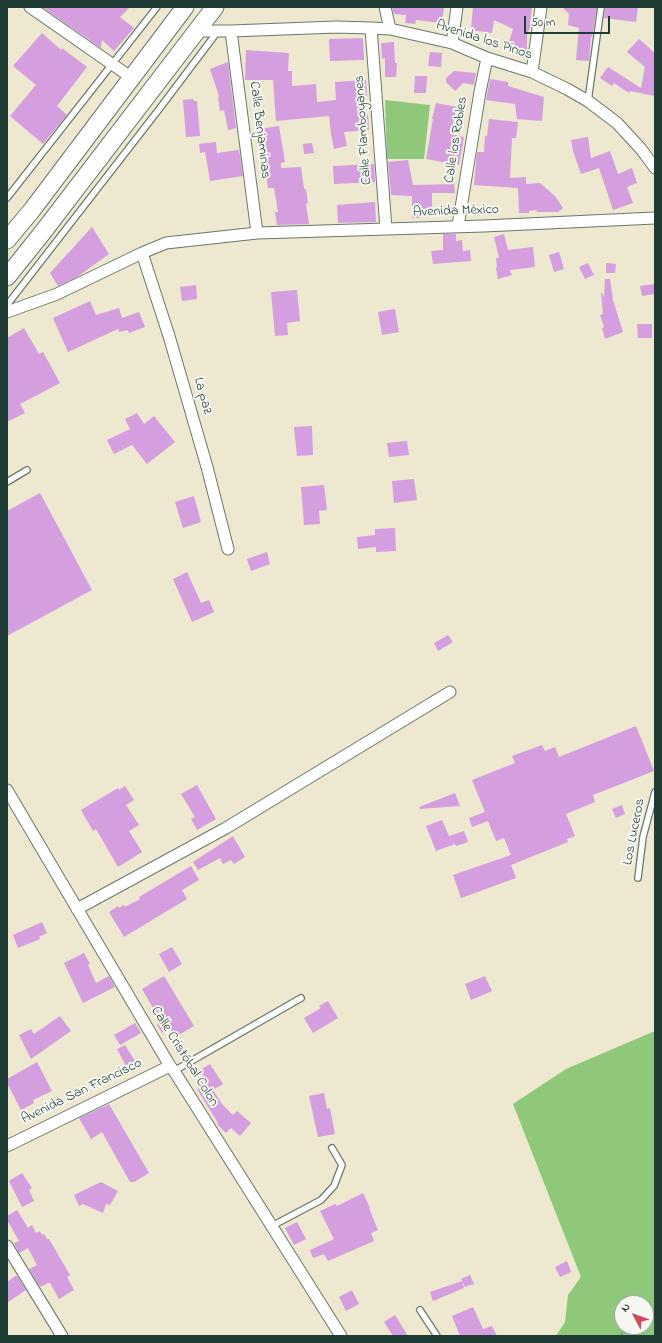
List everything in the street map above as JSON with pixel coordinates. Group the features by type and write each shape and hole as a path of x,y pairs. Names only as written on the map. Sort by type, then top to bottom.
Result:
{"main road":[{"path":"7,240 32,210 185,7"},
{"path":"7,277 215,7"}],"street":[{"path":"30,7 132,78"},
{"path":"385,7 390,29"},
{"path":"452,43 457,7"},
{"path":"532,72 542,7"},
{"name":"Avenida los Pinos","path":"197,31 336,27 371,28 390,29 452,43 487,58 532,72 588,101 617,123 642,149 655,168"},
{"name":"Calle Flamboyanes","path":"371,28 386,229"},
{"name":"Calle Benjaminas","path":"231,31 257,233"},
{"name":"Calle los Robles","path":"458,226 487,58"},
{"name":"Avenida México","path":"7,312 57,294 166,243 257,233 655,218"},
{"name":"La paz","path":"142,253 169,336 207,467 228,549"},
{"path":"77,909 226,828 450,692"},
{"name":"Calle Cristóbal Colon","path":"7,790 172,1068 341,1336"},
{"name":"Avenida San Francisco","path":"7,1146 172,1068"},
{"path":"7,1246 62,1336"}],"lane":[{"path":"7,198 113,65 157,7"},
{"path":"588,101 601,7"},
{"path":"7,305 218,31"},
{"path":"7,482 27,470"},
{"name":"Los Luceros","path":"638,878 643,837 655,792"},
{"path":"172,1068 301,998"},
{"path":"272,1226 321,1200 334,1186 342,1166 332,1148"},
{"path":"420,1310 437,1336"}],"green space":[{"path":"385,100 430,105 424,159 387,159"},
{"path":"655,1031 655,1336 556,1336 565,1322 568,1295 581,1277 513,1104 566,1069"}],"building":[{"path":"42,7 130,7 120,17 134,28 114,51 102,40 101,48"},
{"path":"392,7 444,7 442,23 416,20 415,24 405,23 406,15 394,14"},
{"path":"473,7 532,7 531,25 527,35 527,58 507,49 513,29 494,20 492,33 471,30"},
{"path":"562,7 597,7 591,37 589,61 576,60 579,28 568,25 569,14"},
{"path":"605,7 638,7 636,22 604,18"},
{"path":"42,33 61,50 62,48 87,67 57,106 67,115 43,144 10,116 36,85 13,66"},
{"path":"363,38 364,60 330,61 329,39"},
{"path":"639,39 655,53 655,96 630,91 629,93 614,83 612,86 600,78 608,67 641,88 645,67 627,52"},
{"path":"394,42 395,63 397,63 396,77 385,77 385,58 382,59 381,43"},
{"path":"246,50 289,53 288,71 292,71 292,86 316,84 317,102 336,100 335,82 366,80 367,96 361,96 363,114 368,114 369,130 344,132 347,146 334,149 329,116 276,121 273,80 245,80"},
{"path":"430,52 442,53 441,67 428,66"},
{"path":"228,62 236,128 228,130 224,110 220,111 219,96 210,69"},
{"path":"454,71 476,73 474,85 463,83 455,91 446,82 446,78"},
{"path":"415,76 427,76 426,93 414,93"},
{"path":"490,79 508,82 508,86 544,97 542,121 517,119 515,104 486,100"},
{"path":"193,99 194,101 197,101 200,136 186,137 183,100"},
{"path":"436,103 457,107 450,134 464,137 459,165 426,159"},
{"path":"489,119 518,122 516,138 512,138 510,178 526,177 526,184 540,183 555,196 563,208 558,212 537,212 536,210 529,211 529,213 519,213 518,188 474,185 477,152 484,152 485,136 487,136"},
{"path":"279,126 285,162 281,163 281,168 301,167 304,189 306,189 308,203 306,204 309,224 277,225 275,212 278,212 274,188 268,188 260,129"},
{"path":"588,137 591,158 610,151 618,174 632,168 637,183 627,187 633,203 613,210 599,168 581,174 571,140"},
{"path":"216,142 217,153 239,150 243,176 210,181 205,152 200,153 199,144"},
{"path":"312,143 314,153 304,154 303,144"},
{"path":"408,160 413,185 454,184 455,193 432,193 432,215 421,215 421,218 412,218 412,196 391,195 388,162"},
{"path":"374,164 375,182 334,184 333,166"},
{"path":"375,202 376,222 338,223 337,205"},
{"path":"92,227 109,254 77,277 58,286 50,273"},
{"path":"443,234 456,234 456,241 462,240 463,251 470,250 471,261 433,264 431,251 443,250"},
{"path":"504,234 508,250 533,247 535,267 510,270 512,275 498,279 496,258 499,258 494,237"},
{"path":"559,252 564,269 554,272 549,255"},
{"path":"588,263 594,275 585,279 579,267"},
{"path":"606,263 616,264 615,273 606,273"},
{"path":"605,279 610,279 613,300 623,332 605,339 602,328 604,327 600,315 603,314 601,293 604,298"},
{"path":"655,284 655,294 642,296 640,286"},
{"path":"196,285 197,299 182,301 180,287"},
{"path":"297,290 300,321 287,323 288,335 275,336 271,292"},
{"path":"90,301 96,315 119,308 122,318 139,312 145,327 129,333 128,330 119,332 118,329 68,352 53,318"},
{"path":"395,309 399,332 382,335 378,312"},
{"path":"637,324 652,324 652,338 638,338"},
{"path":"24,328 39,354 43,352 60,383 20,404 25,413 7,422 7,338"},
{"path":"137,413 144,424 154,416 175,442 147,464 132,445 114,454 107,440 130,429 125,419"},
{"path":"312,426 313,455 297,456 294,427"},
{"path":"407,441 409,455 389,457 387,443"},
{"path":"414,479 417,500 394,503 392,481"},
{"path":"324,485 327,510 319,511 320,524 304,525 301,487"},
{"path":"40,493 92,590 7,636 7,511"},
{"path":"194,496 201,522 183,528 175,502"},
{"path":"395,528 396,551 376,552 376,547 358,549 357,537 375,535 375,529"},
{"path":"267,552 270,564 251,571 247,559"},
{"path":"187,572 201,603 209,600 214,612 192,622 173,579"},
{"path":"448,635 453,642 438,651 434,643"},
{"path":"636,726 654,771 593,795 595,802 566,814 575,836 567,839 568,842 511,865 516,878 461,898 453,875 511,855 504,838 496,841 488,821 472,827 469,818 485,812 472,780 515,763 512,756 542,745 545,751 555,747 559,757"},
{"path":"197,785 216,819 197,830 191,819 195,817 181,794"},
{"path":"125,786 134,800 126,805 139,825 129,831 142,852 118,867 96,829 93,831 81,810 118,788 119,790"},
{"path":"455,793 460,806 420,809 419,807"},
{"path":"622,805 625,814 616,818 612,809"},
{"path":"442,820 449,836 464,831 468,842 456,846 455,844 436,851 426,826"},
{"path":"233,836 245,857 234,864 231,860 223,864 220,858 198,870 193,862"},
{"path":"191,866 199,880 182,890 187,899 124,937 109,912 118,906 119,908 124,905 125,907 140,899 139,897"},
{"path":"42,922 47,933 39,937 40,939 18,948 13,935"},
{"path":"172,947 182,964 169,972 159,954"},
{"path":"84,953 90,964 88,965 96,983 109,976 115,987 83,1003 64,963"},
{"path":"164,976 194,1026 175,1037 170,1028 162,1033 157,1025 161,1022 142,989"},
{"path":"485,976 492,991 471,1000 465,984"},
{"path":"328,1001 338,1018 313,1033 304,1018 321,1008 319,1006"},
{"path":"60,1016 71,1031 31,1059 19,1035 31,1029 34,1034"},
{"path":"135,1023 141,1033 120,1045 114,1035"},
{"path":"125,1045 135,1061 126,1066 117,1049"},
{"path":"37,1062 52,1091 33,1100 34,1103 21,1110 7,1083 7,1079"},
{"path":"210,1064 223,1084 213,1090 222,1104 233,1115 237,1111 251,1123 240,1136 231,1128 226,1133 217,1124 218,1123 197,1089 200,1088 198,1084 206,1079 200,1070"},
{"path":"324,1093 327,1109 330,1108 335,1134 318,1137 309,1096"},
{"path":"109,1104 149,1173 134,1182 130,1182 102,1132 91,1139 79,1118"},
{"path":"22,1173 32,1188 29,1190 34,1201 22,1207 9,1181"},
{"path":"101,1182 118,1191 110,1205 106,1204 103,1213 83,1204 79,1206 74,1195"},
{"path":"363,1193 378,1230 371,1233 374,1241 328,1261 324,1254 313,1258 310,1250 334,1239 320,1211 335,1204 337,1206"},
{"path":"17,1210 28,1228 32,1225 36,1233 40,1231 42,1235 44,1234 47,1239 49,1239 70,1275 67,1277 74,1290 59,1299 50,1283 40,1287 29,1269 37,1265 28,1248 19,1253 14,1243 19,1241 7,1220 7,1216"},
{"path":"297,1222 306,1239 294,1245 285,1228"},
{"path":"567,1261 571,1272 560,1277 555,1267"},
{"path":"470,1275 474,1284 465,1287 461,1279"},
{"path":"17,1276 26,1290 7,1303 7,1282"},
{"path":"462,1281 464,1288 433,1301 430,1292"},
{"path":"352,1290 359,1304 346,1311 339,1297"},
{"path":"473,1307 483,1329 492,1326 497,1336 460,1336 452,1316"},
{"path":"395,1315 408,1336 393,1336 384,1322"}]}
